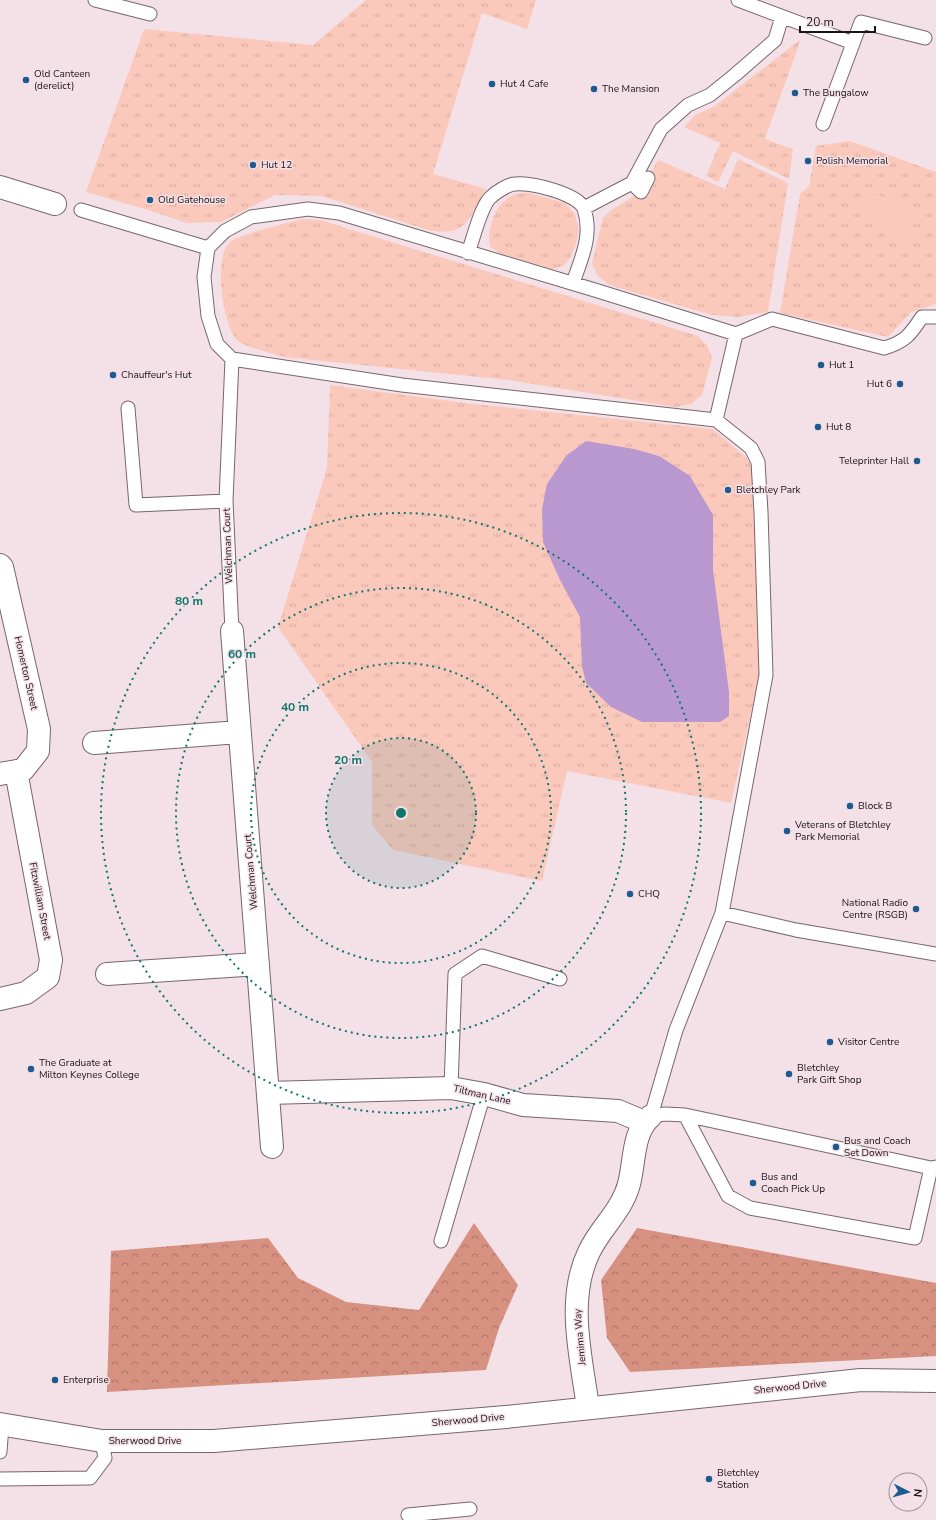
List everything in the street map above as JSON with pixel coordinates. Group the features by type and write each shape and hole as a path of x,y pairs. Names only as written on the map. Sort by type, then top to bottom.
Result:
{"street":[{"path":"0,187 56,204"},
{"name":"Homerton Street","path":"0,565 2,568 39,729 38,751 23,770 8,773"},
{"name":"Welchman Court","path":"232,631 272,1147"},
{"path":"94,743 240,732"},
{"name":"Fitzwilliam Street","path":"0,999 26,993 48,976 52,960 8,773"},
{"path":"107,974 258,964"},
{"name":"Tiltman Lane","path":"268,1093 451,1088 484,1094 522,1105 618,1112 648,1119"},
{"name":"Jemima Way","path":"588,1407 576,1315 578,1280 589,1251 617,1211 629,1185 640,1130 648,1119"},
{"name":"Sherwood Drive","path":"1,1425 102,1441 214,1441 506,1417 588,1407 862,1380 936,1381"}],"lane":[{"path":"95,0 150,14"},
{"path":"738,0 853,43"},
{"path":"584,208 632,183 661,129 688,105 710,95 775,40 782,17"},
{"path":"823,124 861,22 925,38"},
{"path":"632,183 641,192 648,178"},
{"path":"468,253 481,215 490,197 514,184 540,186 571,197 584,208 589,228 585,249 573,283"},
{"path":"648,1119 676,1030 722,913 766,675 758,462 750,448 716,420 402,385 232,359 217,344 208,316 204,277 208,248 225,231 251,217 308,209 339,213 468,253 573,283 736,334 772,319 884,348 897,344 908,337 922,317 936,317"},
{"path":"81,210 208,248"},
{"path":"716,420 736,334"},
{"name":"Welchman Court","path":"232,359 226,501 232,631"},
{"path":"128,408 136,505 226,501"},
{"path":"722,913 796,930 936,954"},
{"path":"451,1088 455,974 482,956 560,979"},
{"path":"441,1242 484,1094"},
{"path":"648,1119 665,1114 685,1115 933,1167 915,1238 750,1208 728,1196 685,1115"},
{"path":"0,1452 1,1425"},
{"path":"0,1479 90,1478 105,1458 102,1441"},
{"path":"408,1515 470,1509"}],"green space":[{"path":"366,0 536,0 527,29 482,13 433,174 486,189 470,217 459,228 441,232 428,230 322,196 275,195 221,222 187,223 86,192 144,29 313,45"},
{"path":"801,39 765,139 793,149 789,179 733,151 718,182 706,176 720,143 684,127 695,115 715,106"},
{"path":"850,141 936,172 936,304 911,312 888,337 780,313 800,194 809,186 816,146"},
{"path":"738,159 788,183 768,312 737,317 712,315 609,285 597,275 592,263 603,218 611,210 641,192 658,160 725,189"},
{"path":"871,192 919,213 908,239 860,219"},
{"path":"529,193 565,203 575,214 579,230 576,244 570,258 563,266 553,269 500,254 490,246 490,231 498,208 509,197"},
{"path":"301,219 320,220 698,336 707,345 712,358 702,395 691,404 675,407 508,380 284,357 246,345 236,339 227,320 221,276 224,251 229,243 242,236"},
{"path":"330,385 465,403 713,429 747,458 756,475 759,677 731,803 567,771 542,881 393,850 372,825 372,762 278,627 327,468"},
{"path":"474,1223 518,1285 499,1328 486,1370 107,1392 111,1251 268,1238 298,1278 346,1302 419,1310"},
{"path":"637,1228 936,1283 936,1356 630,1372 607,1338 601,1280"}],"shaded area":[{"path":"586,441 634,449 659,456 690,476 713,515 713,570 729,692 729,716 720,722 642,722 611,707 586,683 582,666 580,617 560,580 543,542 542,509 547,484 566,456"}],"place":[{"name":"Old Canteen (derelict)","path":"26,80"},
{"name":"Hut 4 Cafe","path":"492,84"},
{"name":"The Mansion","path":"594,89"},
{"name":"The Bungalow","path":"795,93"},
{"name":"Polish Memorial","path":"808,161"},
{"name":"Hut 12","path":"253,165"},
{"name":"Old Gatehouse","path":"150,200"},
{"name":"Hut 1","path":"821,365"},
{"name":"Chauffeur's Hut","path":"113,375"},
{"name":"Hut 6","path":"900,384"},
{"name":"Hut 8","path":"818,427"},
{"name":"Teleprinter Hall","path":"917,461"},
{"name":"Bletchley Park","path":"728,490"},
{"name":"Block B","path":"850,806"},
{"name":"Veterans of Bletchley Park Memorial","path":"787,831"},
{"name":"CHQ","path":"630,894"},
{"name":"National Radio Centre (RSGB)","path":"916,909"},
{"name":"Visitor Centre","path":"830,1042"},
{"name":"The Graduate at Milton Keynes College","path":"31,1069"},
{"name":"Bletchley Park Gift Shop","path":"789,1074"},
{"name":"Bus and Coach Set Down","path":"836,1147"},
{"name":"Bus and Coach Pick Up","path":"753,1183"},
{"name":"Enterprise","path":"55,1380"},
{"name":"Bletchley Station","path":"709,1479"}]}
